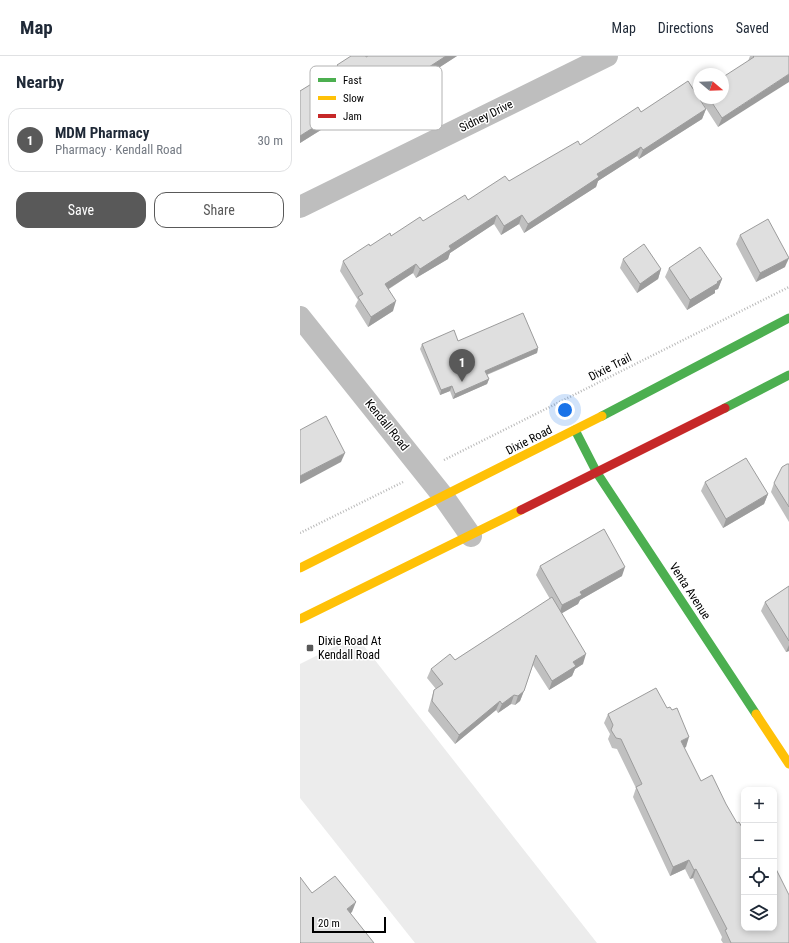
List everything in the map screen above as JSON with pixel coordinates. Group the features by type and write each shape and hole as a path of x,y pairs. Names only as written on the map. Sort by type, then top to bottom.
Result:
{"main road":[{"name":"Dixie Road","path":"300,568 575,430 789,318"},
{"path":"300,619 598,473 789,375"},
{"name":"Venta Avenue","path":"575,430 598,473 789,764"}],"street":[{"name":"Sidney Drive","path":"300,207 607,56"},
{"name":"Kendall Road","path":"300,317 443,496 471,536"}],"path":[{"name":"Dixie Trail","path":"439,462 789,287"},
{"path":"300,533 394,486"}],"shaded area":[{"path":"356,636 597,943 415,943 300,798 300,664"}],"building":[{"path":"351,56 446,56 431,66 337,65"},
{"path":"753,56 789,56 789,74 722,118 713,104 729,104 729,73 754,57"},
{"path":"688,81 693,89 693,104 703,104 706,109 643,150 641,147 597,174 599,177 528,224 522,215 504,226 497,215 449,246 451,249 420,269 416,264 385,284 396,301 371,317 358,297 363,294 343,261 369,244 370,246 390,233 391,236 420,217 423,221 465,195 468,200 505,176 509,181 578,141 580,145 638,107 641,112"},
{"path":"310,85 310,130 300,136 300,91"},
{"path":"768,219 789,258 760,273 740,235"},
{"path":"644,244 661,269 640,284 623,259"},
{"path":"700,247 722,279 690,300 669,268"},
{"path":"523,313 538,348 485,371 489,379 455,394 452,386 441,390 422,344 454,330 458,341"},
{"path":"326,416 345,453 300,476 300,430"},
{"path":"746,458 768,494 726,519 705,482"},
{"path":"789,464 789,507 774,483 782,467"},
{"path":"604,529 625,567 580,592 582,595 562,605 540,566"},
{"path":"789,586 789,641 765,602"},
{"path":"552,597 586,654 573,662 576,666 552,681 536,655 524,691 518,696 514,695 502,704 500,701 459,735 432,701 434,690 443,684 431,669 450,654 455,660"},
{"path":"656,688 667,708 670,707 672,710 677,708 689,737 681,741 701,781 712,775 726,804 737,823 739,822 741,826 741,931 777,931 777,871 789,895 789,943 731,943 725,930 727,929 696,869 694,870 689,860 673,867 636,787 642,784 621,739 616,738 611,730 613,725 608,714"},
{"path":"335,876 356,902 347,909 374,943 300,942 300,877 312,893"}],"traffic: fast":[{"path":"602,416 789,318"},
{"path":"725,408 789,375"},
{"path":"575,430 597,473 756,714"}],"traffic: slow":[{"path":"300,568 602,416"},
{"path":"300,619 521,510"},
{"path":"756,714 789,764"}],"traffic: jam":[{"path":"521,510 725,408"}],"place":[{"name":"MDM Pharmacy","path":"462,382"},
{"name":"Dixie Road At Kendall Road","path":"310,648"}]}
